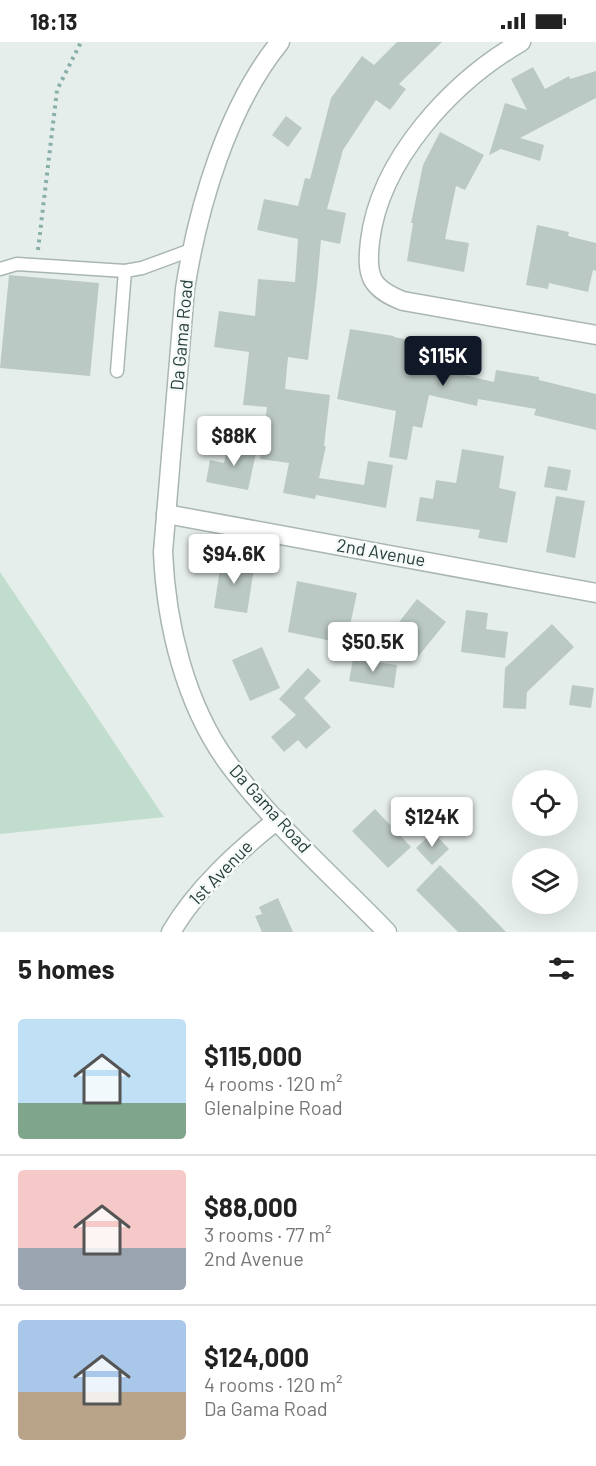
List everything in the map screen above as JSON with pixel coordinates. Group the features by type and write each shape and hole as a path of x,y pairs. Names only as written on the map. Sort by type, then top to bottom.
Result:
{"street":[{"name":"Da Gama Road","path":"280,42 270,55 231,129 209,183 191,250 185,289 166,514 164,577 168,608 186,680 211,734 228,762 277,820 387,932"},
{"path":"521,42 483,67 451,96 408,146 392,172 378,208 370,238 369,268 377,287 386,295 403,302 596,335"},
{"name":"2nd Avenue","path":"166,514 596,592"},
{"name":"1st Avenue","path":"171,932 182,913 207,885 254,838 277,820"}],"lane":[{"path":"0,268 17,264 125,271 142,268 191,250"},
{"path":"117,370 125,271"}],"path":[{"path":"36,265 57,90 81,42"}],"green space":[{"path":"0,572 164,817 0,834"}],"building":[{"path":"397,42 442,42 399,84 406,89 390,110 376,100 343,150 327,209 346,213 340,244 321,240 308,360 288,357 285,389 330,395 324,446 326,446 319,478 364,485 368,461 393,465 386,508 316,495 315,499 283,493 289,463 260,459 267,407 243,405 249,352 214,347 219,311 255,316 258,279 295,282 298,239 257,230 264,199 298,206 305,178 310,179 331,98 362,56 374,65"},
{"path":"533,67 545,89 569,76 570,79 596,71 596,98 520,138 544,145 540,161 501,149 489,155 505,103 527,110 511,79"},
{"path":"286,116 302,128 288,147 272,135"},
{"path":"440,132 484,155 465,190 456,186 445,239 469,243 464,272 407,261 413,223 411,223 423,165"},
{"path":"537,225 569,232 568,236 596,243 596,271 593,270 588,292 549,283 548,289 526,285"},
{"path":"9,275 99,283 90,376 0,368"},
{"path":"350,329 438,346 434,368 494,382 496,370 539,377 539,380 596,394 596,430 534,415 536,409 478,399 477,406 429,395 422,428 413,426 407,460 389,457 396,411 337,399"},
{"path":"229,442 257,448 248,490 206,482 210,460 224,463"},
{"path":"462,449 504,456 499,488 516,492 507,543 478,538 480,530 416,521 420,497 433,499 436,480 456,483"},
{"path":"548,466 571,470 567,491 544,487"},
{"path":"556,496 585,501 575,558 546,552"},
{"path":"222,556 255,562 247,613 214,608"},
{"path":"297,581 357,593 346,644 288,632"},
{"path":"417,599 446,622 417,658 389,635"},
{"path":"466,610 488,613 486,629 508,632 505,658 461,652"},
{"path":"552,624 574,647 527,692 526,709 503,708 505,668"},
{"path":"262,647 280,688 250,701 232,660"},
{"path":"353,659 397,665 394,688 349,681"},
{"path":"308,668 321,681 304,698 331,727 306,749 298,740 284,752 271,737 296,715 279,699"},
{"path":"572,685 594,688 591,708 569,705"},
{"path":"375,809 411,847 388,868 352,831"},
{"path":"433,832 449,849 432,865 416,848"},
{"path":"440,865 506,932 458,932 416,890"},
{"path":"278,898 293,932 262,932 255,916 262,914 259,907"}]}
